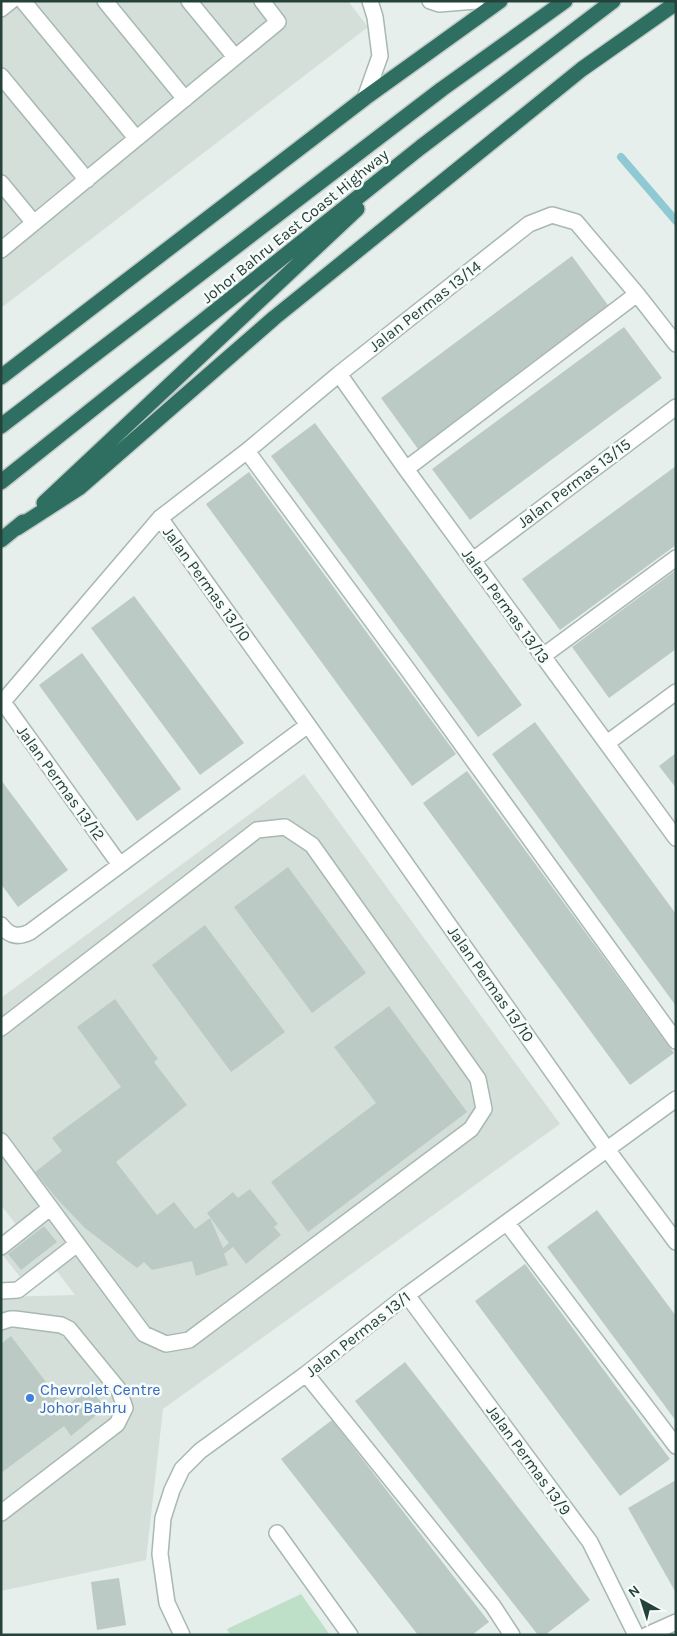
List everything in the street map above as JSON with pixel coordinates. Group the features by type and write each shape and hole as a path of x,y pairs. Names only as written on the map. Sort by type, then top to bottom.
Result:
{"highway":[{"path":"1,377 366,98 500,1"},
{"name":"Johor Bahru East Coast Highway","path":"1,426 442,90 565,1"},
{"name":"Johor Bahru East Coast Highway","path":"1,482 421,147 613,1"},
{"path":"16,528 79,488 289,305 582,69 676,3"},
{"path":"1,540 319,246 421,147"}],"street":[{"path":"1,9 11,1"},
{"path":"24,1 136,138"},
{"path":"105,1 185,99"},
{"path":"189,1 235,57"},
{"path":"1,250 278,22 262,1"},
{"path":"366,98 380,56 375,17 370,1"},
{"path":"430,1 439,4 476,1"},
{"path":"1,76 87,180"},
{"path":"1,183 34,223"},
{"name":"Jalan Permas 13/14","path":"160,518 247,451 338,374 529,224 552,215 576,222 637,294 676,344"},
{"path":"406,469 637,294"},
{"name":"Jalan Permas 13/13","path":"338,374 676,838"},
{"name":"Jalan Permas 13/15","path":"473,560 676,406"},
{"path":"247,451 408,670 676,1042"},
{"name":"Jalan Permas 13/10","path":"2,703 160,518 606,1148 676,1242"},
{"path":"543,656 676,558"},
{"path":"606,743 676,692"},
{"name":"Jalan Permas 13/12","path":"2,703 120,864"},
{"path":"1,925 9,933 16,936 30,932 308,725"},
{"path":"1,1028 257,830 285,827 312,845 478,1079 484,1109 471,1129 189,1340 166,1344 144,1334 1,1141"},
{"name":"Jalan Permas 13/1","path":"182,1635 167,1603 160,1554 163,1518 172,1490 182,1469 200,1451 306,1374 407,1295 606,1148 676,1099"},
{"path":"1,1247 50,1208"},
{"path":"507,1222 676,1446"},
{"path":"1,1290 18,1290 77,1244"},
{"name":"Jalan Permas 13/9","path":"407,1295 590,1542 636,1635"},
{"path":"1,1322 15,1319 61,1325 69,1329 120,1390 125,1408 117,1424 1,1513"},
{"path":"306,1374 493,1606 512,1635"},
{"path":"277,1533 350,1635"},
{"path":"648,1635 676,1622"}],"shaded area":[{"path":"1,1 348,1 368,27 1,308"},
{"path":"304,774 560,1124 163,1409 146,1560 1,1591 1,1297 75,1295 47,1258 21,1278 1,1253 24,1235 1,1205 1,998"}],"green space":[{"path":"301,1594 330,1635 230,1635 227,1629"}],"building":[{"path":"572,256 610,308 418,449 381,398"},
{"path":"624,327 662,378 470,520 432,469"},
{"path":"315,423 522,705 478,737 271,456"},
{"path":"676,466 676,545 560,630 522,579"},
{"path":"249,472 456,754 412,786 206,504"},
{"path":"676,570 676,649 609,698 572,647"},
{"path":"134,596 244,743 200,775 91,628"},
{"path":"82,653 181,789 137,821 39,685"},
{"path":"535,722 676,914 676,1006 492,754"},
{"path":"676,753 676,788 659,766"},
{"path":"467,771 674,1053 630,1085 423,803"},
{"path":"1,780 68,870 18,907 1,884"},
{"path":"288,867 366,973 312,1013 234,907"},
{"path":"205,925 285,1032 231,1072 152,965"},
{"path":"115,999 158,1059 154,1062 187,1105 116,1162 157,1215 174,1202 195,1229 210,1218 223,1248 229,1243 207,1213 233,1192 238,1198 250,1189 278,1224 274,1227 281,1235 246,1264 233,1247 224,1254 228,1265 196,1276 192,1261 152,1270 144,1262 137,1268 85,1228 35,1172 62,1151 52,1138 121,1087 77,1027"},
{"path":"389,1006 467,1112 308,1232 271,1182 376,1103 334,1047"},
{"path":"597,1210 676,1316 676,1421 547,1247"},
{"path":"44,1226 57,1242 21,1270 8,1254"},
{"path":"525,1264 670,1459 620,1496 475,1301"},
{"name":"Chevrolet Centre Johor Bahru","path":"11,1336 65,1407 90,1388 105,1408 71,1436 64,1426 1,1473 1,1344"},
{"path":"405,1362 590,1600 545,1635 538,1635 355,1401"},
{"path":"332,1420 489,1622 472,1635 418,1635 281,1459"},
{"path":"676,1480 676,1593 628,1508"},
{"path":"119,1578 126,1625 97,1630 91,1582"}],"waterway":[{"path":"621,157 676,221"}],"place":[{"name":"Chevrolet Centre Johor Bahru","path":"30,1398"}]}
